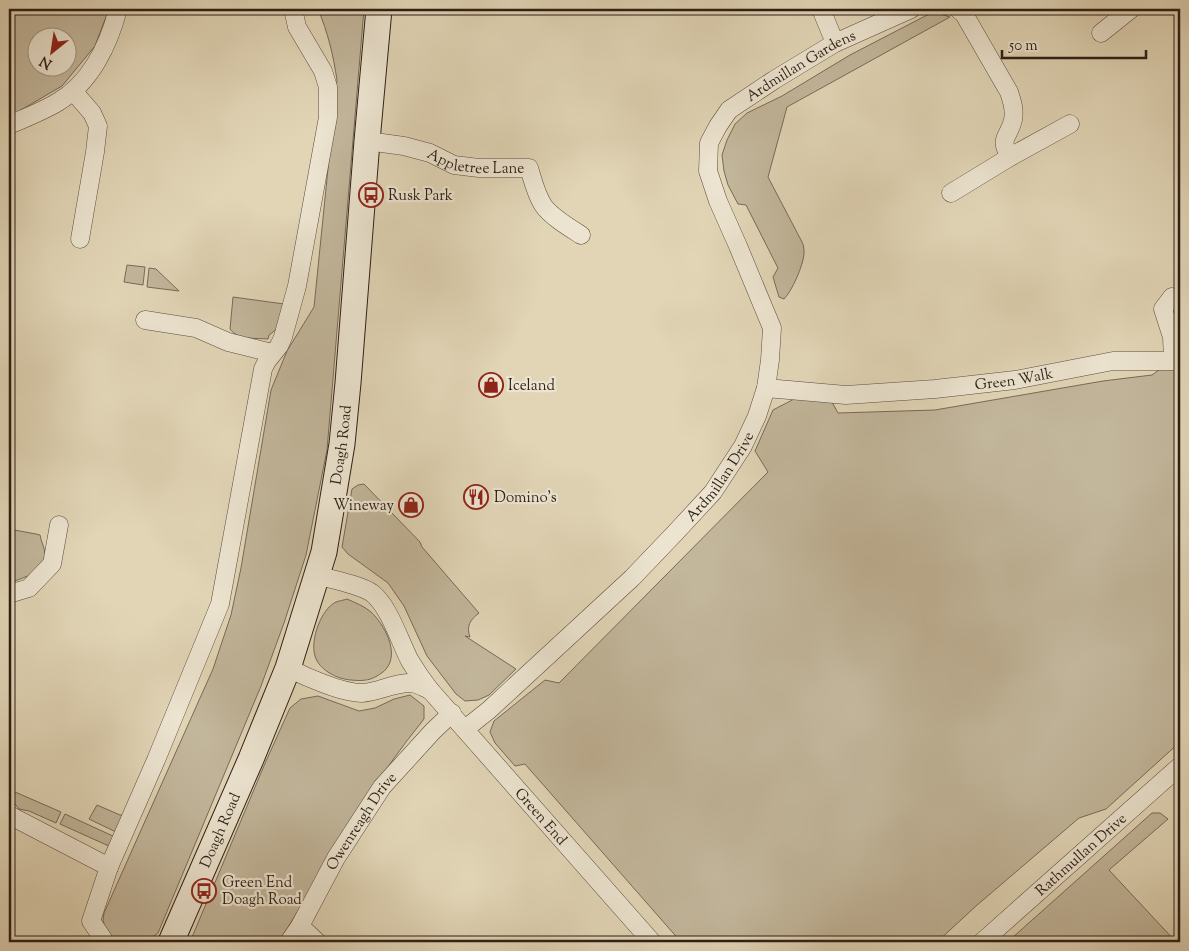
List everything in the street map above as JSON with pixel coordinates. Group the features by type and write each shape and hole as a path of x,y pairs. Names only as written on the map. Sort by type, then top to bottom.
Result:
{"main road":[{"name":"Doagh Road","path":"170,942 247,767 288,668 324,552 342,444 379,9"}],"street":[{"path":"9,125 59,102 86,78 103,51 118,9"},
{"path":"105,942 91,921 109,867 156,760 220,604 263,369 283,337 297,286 328,117 328,87 323,71 297,27 293,9"},
{"path":"821,9 835,43"},
{"name":"Ardmillan Gardens","path":"709,143 729,110 774,80 835,43 911,9"},
{"path":"958,9 964,14 1009,92 1013,115 1012,124 1004,143 1010,157"},
{"path":"1101,33 1131,9"},
{"path":"73,91 92,113 98,126 80,239"},
{"path":"950,193 1070,124"},
{"name":"Appletree Lane","path":"367,142 404,146 430,153 454,165 479,168 529,168 535,190 544,207 581,235"},
{"name":"Ardmillan Drive","path":"465,729 489,710 632,578 713,492 743,446 757,416 766,388 772,328 710,179 708,171 709,143"},
{"path":"1161,307 1172,337 1177,361"},
{"path":"145,320 196,328 228,342 272,353"},
{"name":"Green Walk","path":"766,388 846,395 935,390 1015,380 1113,361 1177,361"},
{"path":"9,594 29,588 52,564 59,525"},
{"name":"Green End","path":"316,575 372,593 383,604 418,675 652,942"},
{"path":"378,690 392,679 399,668 404,647"},
{"path":"288,668 320,682 360,693 397,684 413,683 430,690"},
{"name":"Owenreagh Drive","path":"289,942 300,926 336,858 382,786 452,713"},
{"name":"Rathmullan Drive","path":"993,939 1180,766"},
{"path":"9,815 109,867"},
{"path":"300,926 317,942"}],"shaded area":[{"path":"9,9 109,9 95,46 78,67 78,28 28,28 28,78 69,78 62,86 9,117"},
{"path":"318,9 364,9 327,450 306,555 261,686 158,933 146,942 119,942 109,936 103,920 104,913 213,669 231,615 241,568 271,390 287,351 314,307 337,80 330,44"},
{"path":"931,13 950,17 787,107 768,177 804,246 804,254 794,284 784,299 779,297 773,277 778,268 746,205 738,204 728,185 724,171 722,155 735,124 747,113 782,96 850,55"},
{"path":"127,265 145,267 143,285 124,282"},
{"path":"149,268 156,269 179,291 147,287"},
{"path":"233,297 284,304 282,317 268,339 242,337 233,333 230,329"},
{"path":"1164,366 1180,366 1180,742 1106,809 1079,818 937,942 681,942 525,764 515,766 495,743 490,732 494,721 545,680 559,683 768,472 755,451 773,410 798,397 832,402 838,413 935,410 1103,381 1152,375"},
{"path":"364,484 420,542 422,547 479,613 470,624 468,630 470,637 465,636 516,669 489,695 478,700 465,701 456,694 427,656 404,606 388,583 348,554 342,547 352,489"},
{"path":"9,529 40,535 45,555 41,566 32,574 9,583"},
{"path":"347,599 371,612 381,624 389,639 391,647 390,662 384,671 371,679 354,680 335,676 320,666 315,656 315,634 321,618 336,602"},
{"path":"410,695 424,706 424,719 376,783 279,942 190,942 290,708 301,699 318,696 359,711 375,708 394,699"},
{"path":"15,792 61,812 56,823 29,811 19,809 9,793"},
{"path":"97,805 124,815 118,833 89,819"},
{"path":"1152,813 1160,813 1168,819 1109,870 1176,942 1016,942 1012,938"},
{"path":"65,814 115,837 111,847 60,824"}],"place":[{"name":"Rusk Park","path":"371,195"},
{"name":"Iceland","path":"491,385"},
{"name":"Domino's","path":"476,497"},
{"name":"Wineway","path":"411,505"},
{"name":"Green End Doagh Road","path":"204,891"}]}
